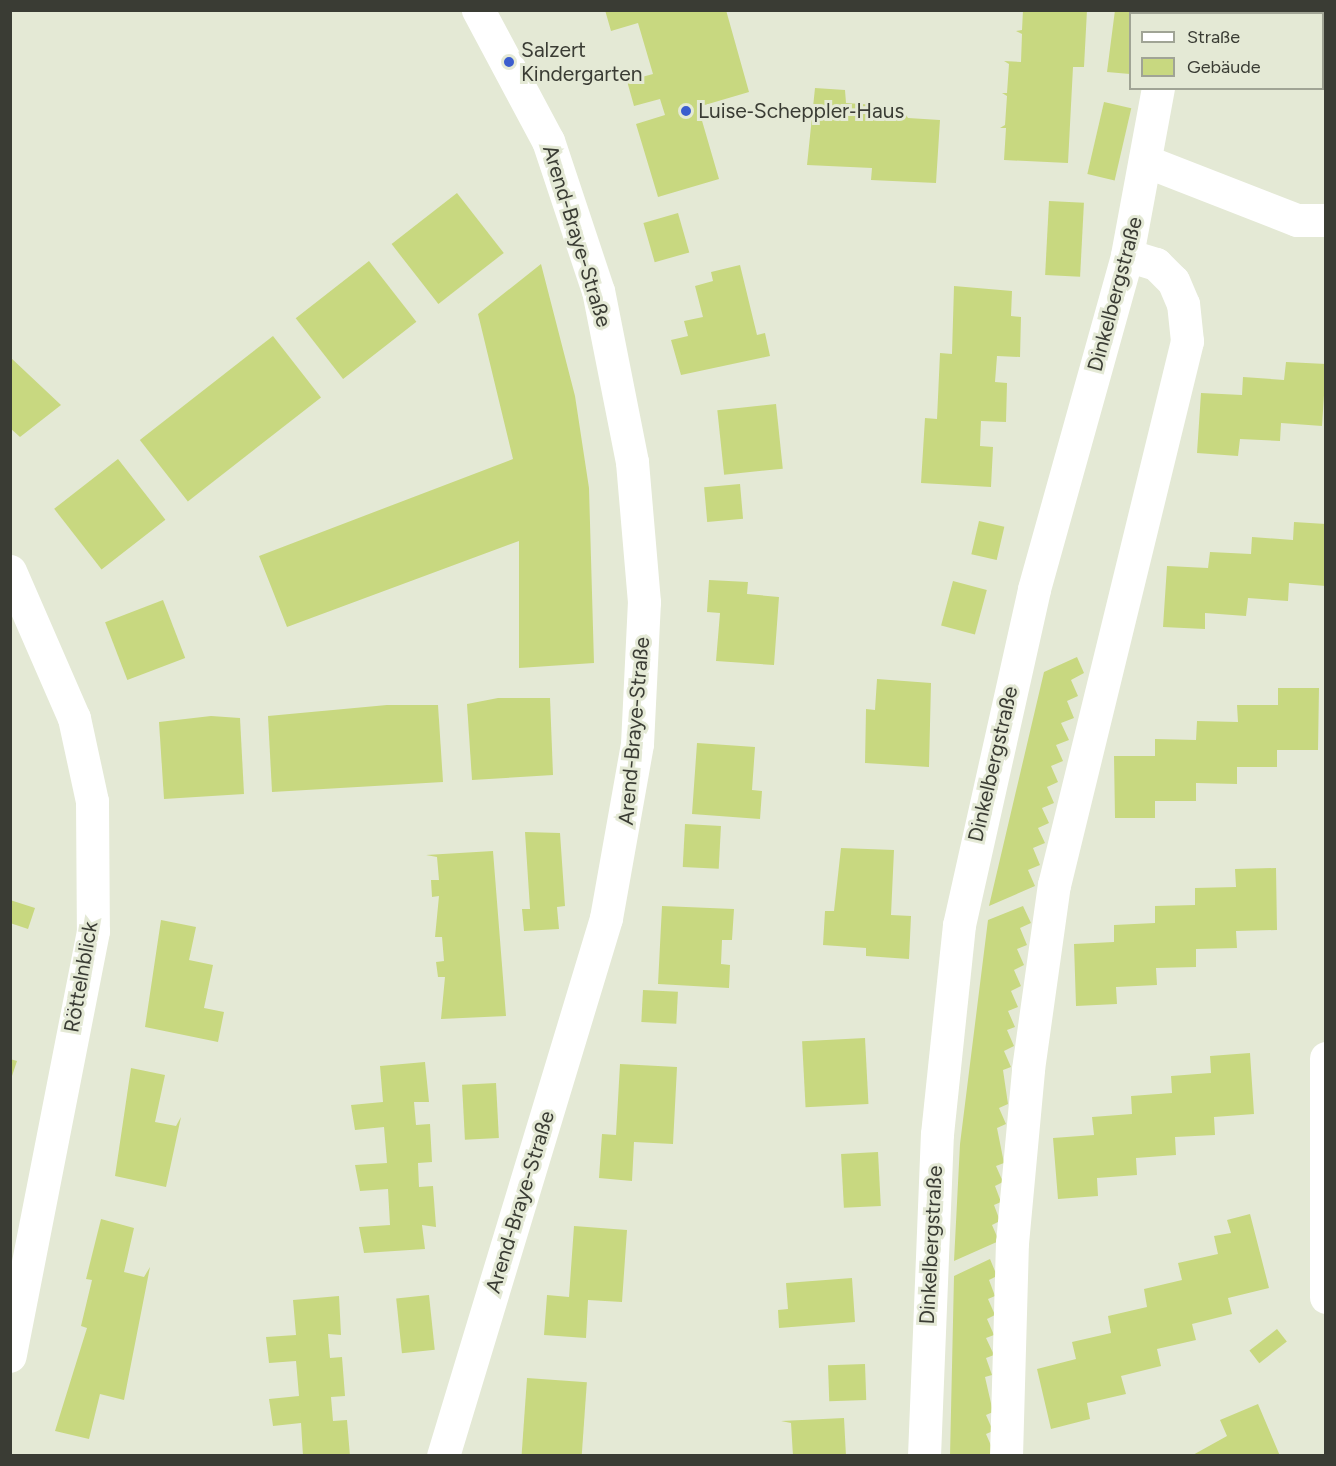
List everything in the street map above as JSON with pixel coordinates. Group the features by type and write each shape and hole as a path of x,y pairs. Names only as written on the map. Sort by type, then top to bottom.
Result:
{"street":[{"name":"Arend-Braye-Straße","path":"442,1455 606,918 637,744 644,602 632,462 598,291 548,141 478,10"},
{"name":"Dinkelbergstraße","path":"924,1455 937,1134 959,925 1034,589 1127,255 1148,162 1158,90"},
{"path":"1148,162 1297,220 1326,220"},
{"path":"1005,1455 1012,1243 1028,1069 1054,885 1187,341 1183,304 1173,281 1156,264 1127,255"},
{"name":"Röttelnblick","path":"10,571 74,718 92,801 93,931 10,1356"},
{"path":"1326,1058 1321,1100 1326,1297"}],"building":[{"path":"605,10 726,10 749,92 698,107 719,179 658,197 636,124 665,115 660,99 634,106 627,81 653,74 638,23 611,31"},
{"path":"1023,10 1087,10 1084,67 1073,67 1068,163 1004,160 1006,128 1000,128 1005,125 1007,96 1002,93 1007,93 1009,64 1004,61 1021,62 1022,34 1016,31 1022,30"},
{"path":"1115,10 1143,10 1129,12 1129,74 1107,72"},
{"path":"1264,10 1326,10 1326,40 1324,12"},
{"path":"815,88 845,90 846,103 876,105 876,117 905,119 905,113 908,118 940,120 936,183 871,180 872,168 807,165"},
{"path":"1104,102 1131,108 1115,180 1087,174"},
{"path":"457,193 504,253 438,304 392,244"},
{"path":"1049,201 1084,203 1080,277 1045,275"},
{"path":"678,213 689,252 655,262 643,223"},
{"path":"369,261 416,322 343,379 296,318"},
{"path":"541,264 575,396 589,488 594,663 519,668 519,541 287,627 259,556 513,459 478,314"},
{"path":"740,265 757,335 765,333 770,356 681,375 671,340 688,336 684,321 703,317 695,286 713,281 711,272"},
{"path":"954,286 1012,291 1011,316 1021,317 1020,357 997,356 995,382 1007,383 1006,422 981,421 980,446 993,447 991,487 921,483 925,418 937,419 940,353 952,354"},
{"path":"273,336 321,397 188,502 140,440"},
{"path":"10,357 61,405 20,437 10,428"},
{"path":"1286,362 1326,364 1322,426 1281,423 1280,441 1240,439 1238,456 1197,453 1201,393 1242,395 1243,377 1284,380"},
{"path":"776,404 783,469 724,475 717,410"},
{"path":"118,459 165,520 102,570 54,509"},
{"path":"740,484 743,519 707,522 704,487"},
{"path":"979,521 1004,527 997,560 971,554"},
{"path":"1294,522 1326,524 1326,586 1289,583 1288,601 1248,598 1246,616 1205,613 1205,629 1163,627 1167,566 1208,568 1210,552 1251,554 1252,537 1293,540"},
{"path":"709,580 748,582 747,594 779,597 774,665 716,661 720,613 707,612"},
{"path":"953,581 987,590 975,634 941,625"},
{"path":"163,600 185,658 127,680 105,622"},
{"path":"1077,657 1084,673 1071,680 1078,696 1067,701 1074,718 1061,723 1069,740 1056,745 1063,761 1051,766 1058,782 1047,787 1054,803 1042,808 1049,823 1038,828 1045,843 1033,848 1040,865 1028,870 1035,886 989,906 1044,672"},
{"path":"877,679 931,683 929,767 865,763 866,709 875,710"},
{"path":"1278,688 1319,688 1318,750 1277,750 1277,767 1237,767 1237,784 1196,783 1196,801 1155,801 1155,818 1115,818 1114,756 1155,756 1155,739 1196,740 1197,721 1238,722 1237,705 1278,705"},
{"path":"498,698 550,698 553,775 472,780 467,704"},
{"path":"387,705 438,705 443,782 272,792 268,716"},
{"path":"211,716 240,718 244,794 164,799 159,722"},
{"path":"697,743 755,747 752,790 762,791 760,819 692,814"},
{"path":"685,824 721,826 719,869 683,867"},
{"path":"525,832 560,833 565,906 557,907 559,929 524,931 522,909 530,909"},
{"path":"841,848 894,850 891,915 911,916 909,959 866,956 866,948 823,945 825,911 834,911"},
{"path":"493,851 506,1016 441,1019 445,977 438,977 436,962 444,961 442,937 435,937 439,896 432,897 431,880 439,880 437,857 426,855"},
{"path":"1276,868 1277,930 1236,931 1237,948 1196,949 1196,967 1156,968 1157,985 1116,987 1117,1004 1076,1006 1074,944 1114,942 1114,925 1155,923 1155,906 1195,905 1195,888 1236,887 1235,869"},
{"path":"10,900 35,908 28,929 10,923"},
{"path":"662,906 734,909 732,940 722,940 721,964 730,965 729,988 658,984"},
{"path":"1023,906 1031,923 1020,928 1027,945 1017,949 1024,965 1014,970 1021,986 1011,991 1018,1007 1008,1011 1015,1027 1007,1030 1014,1046 1004,1051 1011,1067 1003,1070 1008,1104 999,1108 1006,1124 997,1128 1004,1163 996,1166 1003,1182 995,1186 1001,1202 994,1205 1000,1221 992,1225 999,1241 954,1261 960,1144 988,920"},
{"path":"161,920 196,927 189,960 213,965 204,1008 224,1012 218,1042 145,1027"},
{"path":"643,990 678,992 676,1024 641,1022"},
{"path":"865,1038 868,1104 806,1107 802,1041"},
{"path":"1250,1053 1254,1114 1214,1117 1215,1135 1175,1137 1176,1155 1136,1158 1137,1175 1097,1178 1098,1196 1058,1199 1053,1138 1094,1135 1092,1117 1132,1114 1131,1096 1172,1093 1171,1076 1211,1073 1210,1056"},
{"path":"10,1059 17,1061 11,1079 10,1079"},
{"path":"425,1062 429,1102 414,1102 416,1125 430,1124 432,1162 418,1163 419,1187 433,1186 436,1227 422,1225 425,1249 364,1253 359,1227 390,1225 388,1189 360,1191 355,1165 387,1163 384,1127 355,1130 351,1105 383,1102 380,1066"},
{"path":"620,1064 677,1067 673,1144 634,1142 632,1181 599,1178 602,1134 616,1135"},
{"path":"131,1068 165,1075 155,1122 176,1126 181,1117 166,1187 115,1176"},
{"path":"496,1083 499,1138 465,1140 462,1085"},
{"path":"878,1152 881,1206 844,1208 841,1154"},
{"path":"1250,1214 1269,1288 1228,1298 1232,1314 1192,1324 1196,1340 1157,1349 1161,1366 1121,1376 1126,1394 1087,1403 1090,1419 1051,1429 1037,1369 1076,1359 1072,1342 1111,1333 1108,1316 1147,1307 1144,1289 1182,1280 1178,1263 1218,1254 1214,1236 1231,1233 1227,1220"},
{"path":"101,1219 134,1228 124,1272 144,1277 150,1267 124,1400 100,1394 89,1439 55,1431 87,1328 81,1326 92,1280 86,1279"},
{"path":"574,1226 627,1230 622,1302 588,1300 586,1338 544,1335 547,1295 569,1297"},
{"path":"990,1259 997,1276 989,1280 995,1296 988,1299 995,1315 987,1319 994,1335 986,1338 994,1355 986,1358 992,1375 985,1377 993,1412 986,1415 993,1431 986,1434 993,1450 989,1456 950,1456 954,1276"},
{"path":"852,1278 855,1322 779,1328 778,1310 788,1309 786,1283"},
{"path":"429,1295 435,1350 402,1353 396,1298"},
{"path":"339,1296 341,1335 328,1334 330,1358 342,1357 345,1396 331,1397 333,1421 347,1420 350,1456 303,1456 301,1423 273,1426 269,1399 299,1396 296,1361 269,1363 266,1337 296,1335 293,1300"},
{"path":"1277,1329 1287,1342 1259,1363 1249,1351"},
{"path":"865,1364 866,1400 829,1401 828,1365"},
{"path":"527,1378 587,1382 582,1456 522,1456"},
{"path":"1258,1404 1280,1456 1191,1456 1227,1436 1220,1420"},
{"path":"844,1418 846,1456 793,1456 791,1423 781,1421"}],"place":[{"name":"Salzert Kindergarten","path":"509,62"},
{"name":"Luise‑Scheppler‑Haus","path":"686,111"}]}
